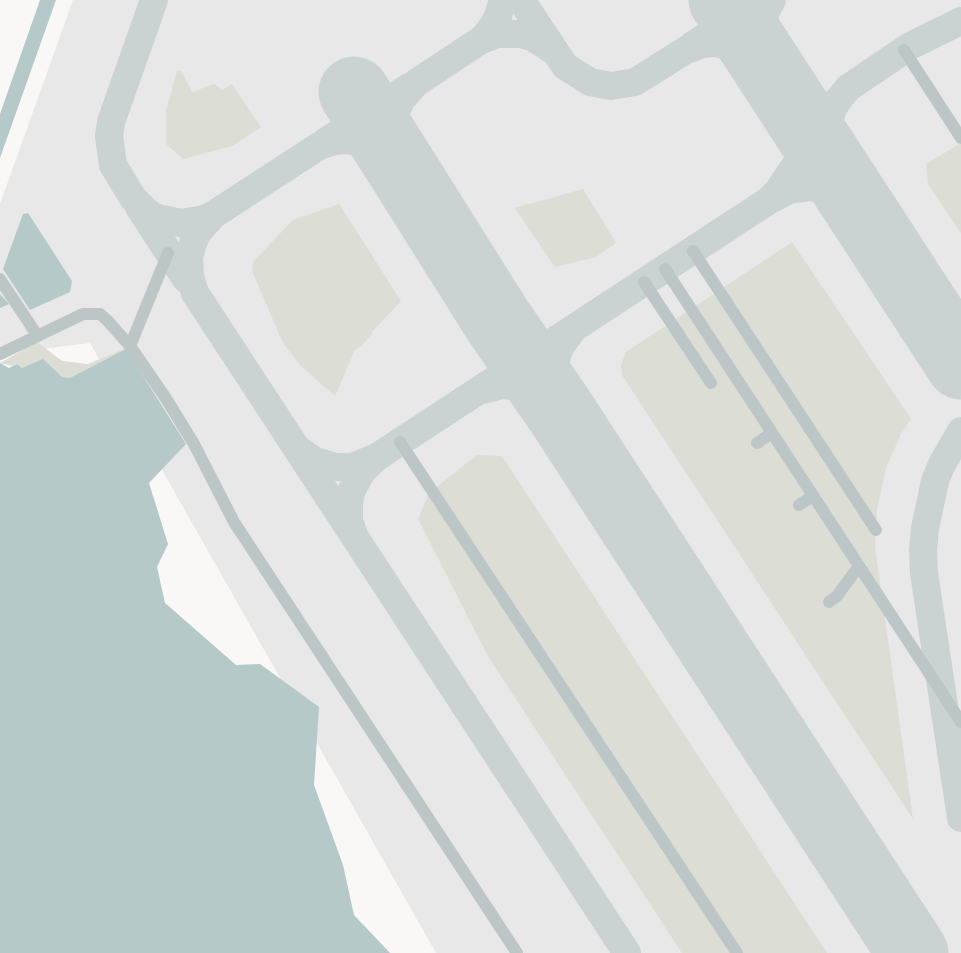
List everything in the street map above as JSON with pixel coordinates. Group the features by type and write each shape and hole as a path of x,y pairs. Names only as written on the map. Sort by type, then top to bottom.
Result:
{"lane":[{"path":"904,50 961,138"},
{"path":"693,251 876,530"},
{"path":"130,346 168,252"},
{"path":"665,269 961,722"},
{"path":"0,279 37,335"},
{"path":"644,282 711,383"},
{"path":"2,354 37,335 83,314 95,312 104,316 130,346 194,444 238,528 517,953"},
{"path":"757,443 772,433"},
{"path":"400,442 737,953"},
{"path":"799,505 813,496"},
{"path":"829,602 837,596 859,566"}],"shaded area":[{"path":"40,0 56,0 0,158 0,114"},
{"path":"73,0 961,0 961,953 436,953 90,343 0,354 0,204"},
{"path":"177,71 181,71 192,92 214,84 222,90 232,84 261,127 232,146 183,159 166,144 166,111"},
{"path":"961,143 961,233 928,184 926,164"},
{"path":"583,189 616,243 596,257 555,267 515,208"},
{"path":"339,204 401,301 361,346 355,350 335,396 300,365 283,343 253,273 252,267 253,262 293,220"},
{"path":"28,213 72,281 70,292 30,310 3,269 23,214"},
{"path":"792,242 911,419 901,434 886,468 877,509 875,547 913,819 622,375 621,365 626,352"},
{"path":"0,294 9,304 0,308"},
{"path":"37,342 62,361 88,364 126,348 144,378 70,386 22,368 17,364 12,366 0,363"},
{"path":"126,349 186,444 149,483 168,544 157,567 165,603 236,665 260,664 319,707 314,785 343,865 354,915 390,953 0,953 0,363 9,368 17,364 22,368 43,359 62,377 70,378"},
{"path":"477,455 502,456 827,953 682,953 489,658 418,519 429,493"}],"taxiway":[{"path":"154,0 111,122 109,136 113,165 133,198 147,212 157,218 181,223 204,219 213,215 319,146 335,141 348,140 366,144 399,163"},
{"path":"399,163 393,141 393,130 397,109 402,99 416,83 481,40 497,19 503,0"},
{"path":"521,0 565,66 590,82 611,86 635,82 686,50 703,44 715,43 740,48 750,54 770,73"},
{"path":"693,45 762,0"},
{"path":"770,73 761,34 766,11 772,0"},
{"path":"299,450 315,461 335,467 353,467 377,457 768,201 778,191 839,99 848,88 910,46 961,21"},
{"path":"481,40 498,34 521,34 532,37 554,51"},
{"path":"325,142 409,87"},
{"path":"832,112 827,128 828,149 835,166 864,215"},
{"path":"768,201 789,190 810,187 832,191 844,198 857,209"},
{"path":"139,207 186,279"},
{"path":"213,215 199,231 194,240 189,257 190,277 195,293 627,953"},
{"path":"560,411 553,386 553,368 560,347 571,332"},
{"path":"483,390 502,385 523,387 539,394 560,411"},
{"path":"961,431 942,464 935,481 925,528 923,550 924,573 961,818"},
{"path":"353,532 349,521 349,503 351,492 362,471 377,457"}],"runway":[{"path":"724,0 961,364"},
{"path":"354,92 498,321 560,411 913,953"}]}
